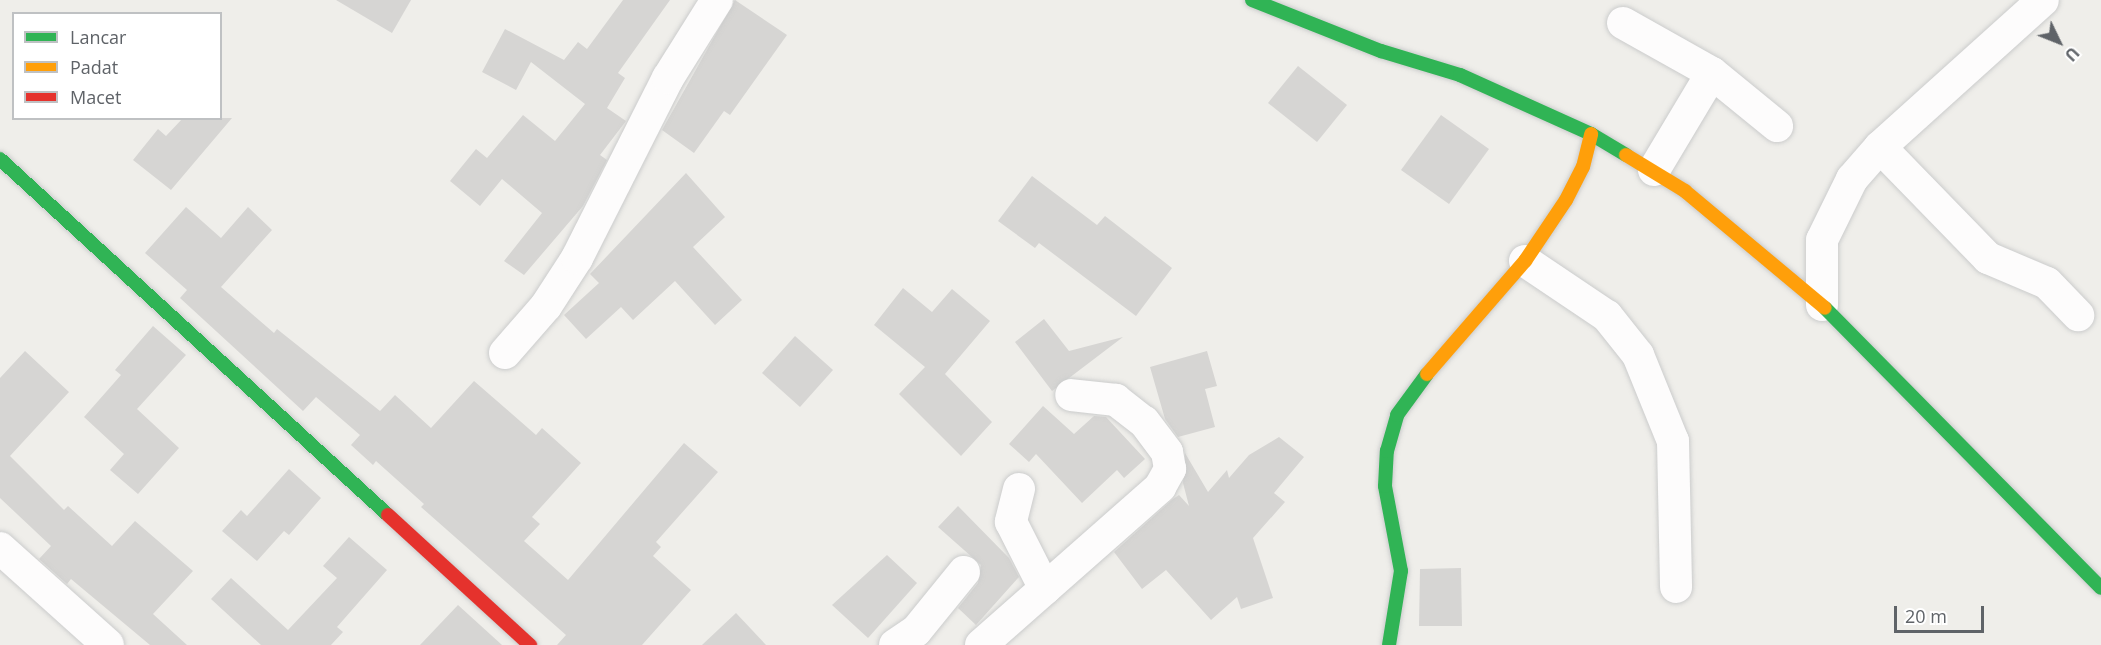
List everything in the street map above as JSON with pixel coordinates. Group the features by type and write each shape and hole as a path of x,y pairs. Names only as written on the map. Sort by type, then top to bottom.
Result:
{"street":[{"path":"506,353 546,306 577,258 668,78 717,0"},
{"path":"1252,0 1371,47 1460,75 1591,134 1654,170 1822,305 2101,588"},
{"path":"1822,305 1825,230 1852,179 1880,147 2043,0"},
{"path":"1623,23 1712,73 1777,126"},
{"path":"1654,170 1712,73"},
{"path":"1389,645 1397,618 1401,571 1385,486 1387,451 1397,415 1442,353 1525,261 1570,192 1583,167 1591,134"},
{"path":"1880,147 1988,258 2046,284 2078,315"},
{"path":"0,159 530,645"},
{"path":"1525,261 1607,316 1638,355 1672,441 1676,587"},
{"path":"981,645 1160,487 1170,469 1167,452 1144,422 1116,400 1071,395"},
{"path":"1019,489 1011,522 1046,588"},
{"path":"0,548 108,645"},
{"path":"895,645 916,632 964,572"}],"building":[{"path":"336,0 411,0 392,33"},
{"path":"623,0 670,0 618,73 625,78 607,108 626,121 600,155 607,160 583,206 524,275 504,261 542,213 502,179 480,206 450,181 476,149 487,158 523,115 555,141 585,104 531,62 516,90 482,72 505,29 564,60 578,42 587,49"},
{"path":"735,0 787,35 730,115 724,111 694,153 662,130"},
{"path":"1298,66 1347,105 1317,142 1268,103"},
{"path":"1441,115 1489,149 1449,204 1401,170"},
{"path":"232,118 171,190 133,160 158,129 166,136 181,120"},
{"path":"686,173 725,217 693,247 742,300 715,325 675,281 633,320 621,307 586,339 564,315 599,283 590,274"},
{"path":"1032,176 1097,225 1105,216 1172,268 1136,316 1039,243 1035,248 998,221"},
{"path":"186,207 221,238 248,207 272,230 221,287 274,333 277,329 380,411 395,395 431,428 474,381 536,435 542,428 581,463 532,517 540,524 524,541 568,580 684,443 718,472 656,542 661,547 653,556 691,590 642,645 557,645 566,635 421,507 424,504 376,461 373,465 351,445 360,435 316,397 303,411 180,298 187,290 145,253"},
{"path":"903,288 932,312 952,289 990,321 945,374 992,422 961,456 899,394 925,367 874,325"},
{"path":"1044,319 1069,351 1123,337 1052,391 1015,342"},
{"path":"153,326 186,355 137,409 179,448 138,494 110,470 124,454 84,417 121,375 115,370"},
{"path":"795,336 833,370 800,407 762,373"},
{"path":"25,351 69,392 10,456 64,510 68,506 112,546 135,521 193,571 153,614 187,645 150,645 71,579 67,584 39,559 51,546 0,498 0,378"},
{"path":"1207,351 1217,386 1205,389 1215,427 1178,437 1165,419 1150,367"},
{"path":"1043,406 1074,434 1094,416 1106,417 1145,459 1124,478 1117,470 1082,503 1036,454 1029,462 1009,444"},
{"path":"1279,437 1304,457 1274,493 1285,502 1253,538 1273,598 1241,609 1237,597 1211,620 1166,570 1142,589 1114,552 1179,495 1189,506 1183,483 1185,453 1208,492 1227,470 1229,478 1249,455"},
{"path":"289,469 321,498 289,535 284,531 257,561 222,531 241,510 247,516"},
{"path":"958,506 1009,558 1019,577 976,625 958,608 978,583 981,565 938,527"},
{"path":"349,537 387,570 337,627 343,632 331,645 261,645 211,599 231,578 288,630 337,578 323,566"},
{"path":"887,555 917,583 868,638 832,605"},
{"path":"1461,568 1462,626 1419,626 1420,569"},
{"path":"458,605 502,645 420,645"},
{"path":"736,613 766,645 702,645"}],"traffic: fast":[{"path":"1252,0 1381,51 1460,75 1591,134 1626,155"},
{"path":"0,159 388,515"},
{"path":"1825,308 2101,588"},
{"path":"1389,645 1401,571 1385,486 1387,451 1397,415 1427,374"}],"traffic: slow":[{"path":"1427,374 1525,261 1566,200 1583,167 1591,134"},
{"path":"1626,155 1685,191 1825,308"}],"traffic: jam":[{"path":"388,515 530,645"}]}
